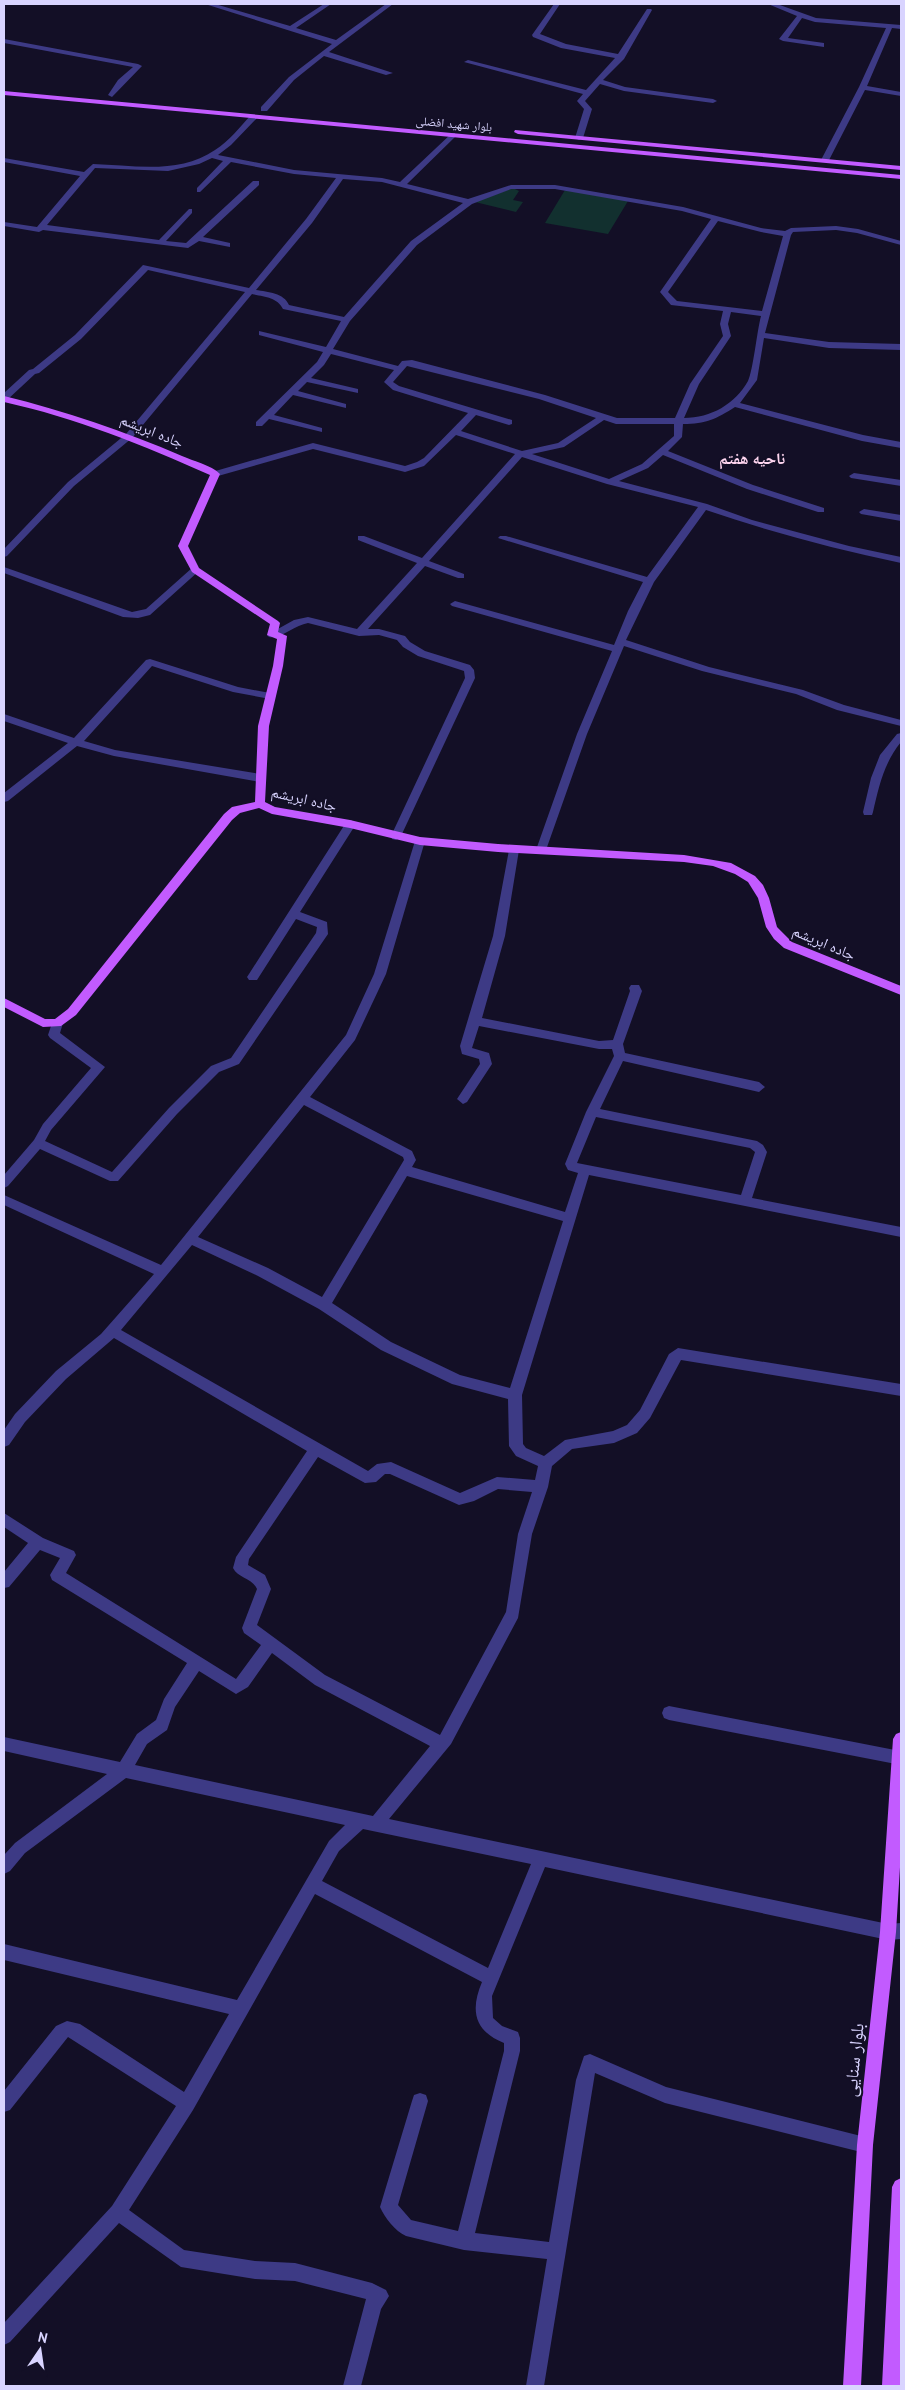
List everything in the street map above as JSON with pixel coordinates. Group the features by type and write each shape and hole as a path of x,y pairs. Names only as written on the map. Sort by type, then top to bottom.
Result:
{"main road":[{"name":"بلوار شهید افضلی","path":"4,86 112,95 122,100 254,117 901,177"},
{"name":"بلوار شهید افضلی","path":"4,93 264,109 901,168"},
{"path":"509,140 513,132"},
{"name":"جاده ابریشم","path":"4,399 71,416 130,436 214,474 212,484 183,546 195,570 275,623 272,634 282,636 281,653 265,717 260,804 272,810 351,824 420,841 514,850 541,850 693,860 738,870 755,880 764,893 767,916 778,938 788,945 901,991"},
{"path":"4,1002 43,1024 57,1023 72,1012 228,817 236,810 260,804"},
{"name":"بلوار سنایی","path":"852,2386 865,2145 894,1932 901,1739"},
{"path":"891,2386 899,2269 901,2187"}],"street":[{"path":"208,4 337,43"},
{"path":"292,28 328,4"},
{"path":"264,109 274,96 323,54 390,4"},
{"path":"556,4 536,35 564,46 621,57"},
{"path":"771,4 824,21 901,26"},
{"path":"579,138 588,109 581,101 621,57 649,10"},
{"path":"801,15 783,39 821,45"},
{"path":"825,160 863,87 890,26"},
{"path":"4,40 138,66 121,82 112,95"},
{"path":"323,54 389,73"},
{"path":"468,62 588,93"},
{"path":"598,81 624,89 713,101"},
{"path":"863,87 901,94"},
{"path":"4,224 36,231 94,166 165,170 184,166 212,156 254,117"},
{"path":"402,184 452,135"},
{"path":"212,156 294,172 402,184 469,202"},
{"path":"200,190 229,159"},
{"path":"4,160 86,175"},
{"path":"4,554 72,484 130,436 309,222 341,176"},
{"path":"41,227 188,246 256,182"},
{"path":"259,424 321,363 346,320 414,244 469,202 510,187 555,187 683,209 761,230 787,234"},
{"path":"160,243 188,211"},
{"path":"716,218 664,292 674,303 766,314"},
{"path":"509,422 390,385 388,382 407,362 442,369 542,396 616,421 678,422 711,418 734,404 753,380 760,335 787,234 791,230 836,228 858,231 901,243"},
{"path":"198,238 227,245"},
{"path":"4,399 32,372 36,371 78,337 143,268 150,267 277,298 284,300 286,307 346,320"},
{"path":"610,482 645,466 678,437 678,422 688,391 727,336 724,324 728,309"},
{"path":"262,333 400,369"},
{"path":"760,335 829,346 901,347"},
{"path":"306,379 355,391"},
{"path":"292,392 343,406"},
{"path":"734,404 862,438 901,445"},
{"path":"214,474 313,446 405,469 414,469 424,463 474,412"},
{"path":"269,416 319,430"},
{"path":"359,633 520,454 561,445 603,417"},
{"path":"455,432 610,482 704,506 758,524 901,560"},
{"path":"663,452 750,487 821,510"},
{"path":"854,476 901,484"},
{"path":"541,850 582,734 618,645 649,581 704,506"},
{"path":"864,512 901,518"},
{"path":"361,538 460,576"},
{"path":"503,538 649,581"},
{"path":"4,570 126,615 135,616 143,615 149,611 195,570"},
{"path":"455,604 799,692 841,708 901,722"},
{"path":"272,634 297,622 308,620 359,633 379,632 402,638 405,644 415,650 470,670 470,678 396,836"},
{"path":"4,798 76,742 150,662 237,690 270,696"},
{"path":"4,717 114,753 260,778"},
{"path":"868,812 876,778 885,755 901,736"},
{"path":"253,977 351,824"},
{"path":"4,1441 20,1418 61,1375 112,1331 163,1272 351,1037 380,974 420,841"},
{"path":"463,1099 486,1064 485,1056 466,1050 466,1046 499,936 514,850"},
{"path":"38,1143 114,1178 173,1111 215,1069 235,1061 322,934 323,925 294,914"},
{"path":"635,988 636,991 618,1050 571,1164 572,1167 901,1232"},
{"path":"475,1021 599,1045 759,1087"},
{"path":"4,1183 38,1143 47,1127 100,1067 54,1035 57,1023"},
{"path":"301,1098 408,1154 410,1160 324,1305"},
{"path":"592,1112 753,1144 759,1148 760,1152 745,1201"},
{"path":"546,1463 521,1452 516,1446 515,1395 585,1169"},
{"path":"404,1170 569,1218"},
{"path":"4,1200 163,1272"},
{"path":"189,1238 263,1272 324,1305 386,1346 448,1376 515,1395"},
{"path":"112,1331 365,1477 375,1476 386,1467 391,1468 459,1499 469,1497 498,1484 541,1487"},
{"path":"6,2328 118,2212 187,2104 314,1885 334,1846 367,1824 441,1744 486,1667 513,1613 526,1534 541,1487 546,1463 561,1448 570,1444 614,1437 632,1430 646,1414 674,1358 678,1354 901,1390"},
{"path":"316,1449 242,1561 240,1568 260,1580 264,1589 255,1608 249,1628 320,1680 441,1744"},
{"path":"4,1519 38,1542 69,1555 56,1575 197,1660 236,1687 243,1682 271,1643"},
{"path":"4,1582 38,1542"},
{"path":"4,1866 20,1848 123,1770 145,1735 162,1725 169,1704 197,1660"},
{"path":"669,1713 900,1758"},
{"path":"4,1744 367,1824 541,1858 894,1932"},
{"path":"464,2241 512,2051 512,2038 493,2031 483,2018 484,1996 541,1858"},
{"path":"314,1885 491,1978"},
{"path":"4,1952 241,2009"},
{"path":"4,2104 62,2032 67,2029 74,2030 187,2104"},
{"path":"535,2386 584,2080 590,2062 665,2094 865,2145"},
{"path":"420,2101 389,2207 406,2227 464,2241 556,2250"},
{"path":"118,2212 181,2258 255,2270 294,2272 372,2292 380,2296 373,2304 352,2386"}],"green space":[{"path":"513,188 519,191 513,200 523,202 516,212 475,202"},
{"path":"565,190 628,201 608,234 545,223"}],"district":[{"name":"ناحیه هفتم","path":"752,458"}]}
